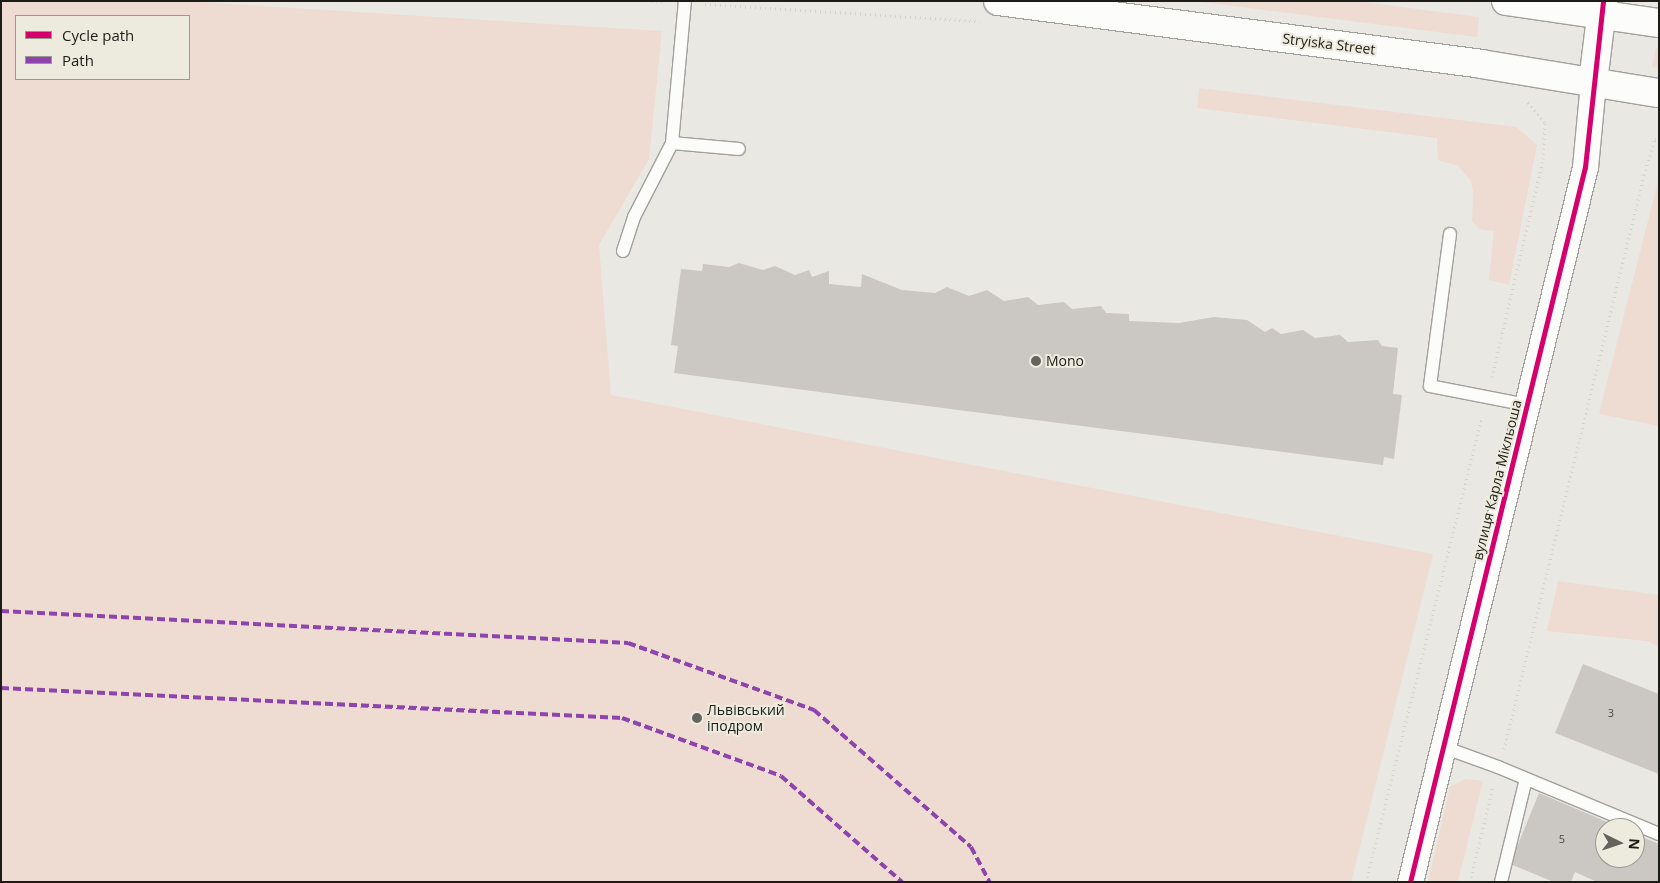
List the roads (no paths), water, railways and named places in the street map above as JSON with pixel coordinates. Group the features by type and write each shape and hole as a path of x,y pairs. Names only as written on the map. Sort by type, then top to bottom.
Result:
{"main road":[{"name":"Stryiska Street","path":"998,1 1481,64 1659,93"},
{"path":"1506,1 1602,8 1659,23"},
{"path":"1593,82 1602,8"}],"street":[{"name":"вулиця Карла Мікльоша","path":"1410,882 1585,167 1593,82"}],"lane":[{"path":"623,251 634,217 649,184 672,143 685,1"},
{"path":"672,143 739,149"},
{"path":"1450,234 1430,386 1527,405"},
{"path":"1443,747 1498,767 1659,834"},
{"path":"1501,882 1526,779"}],"place":[{"name":"Mono","path":"1036,361"},
{"name":"Львівський іподром","path":"697,718"}]}
